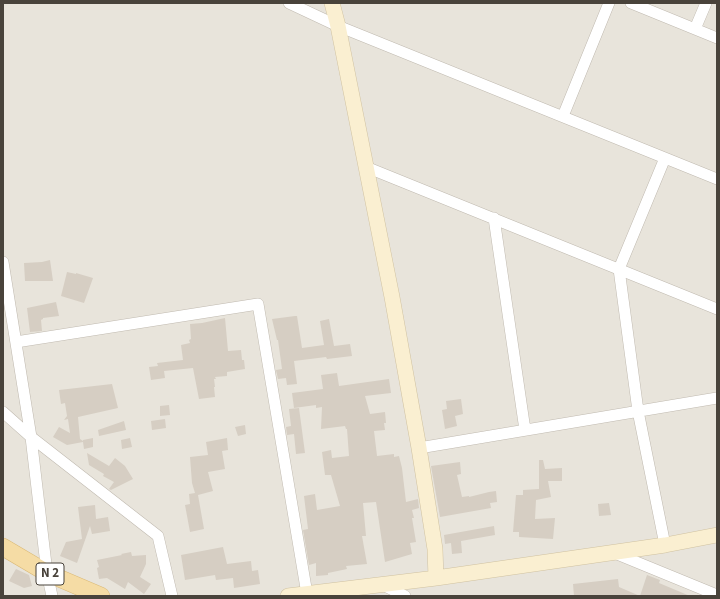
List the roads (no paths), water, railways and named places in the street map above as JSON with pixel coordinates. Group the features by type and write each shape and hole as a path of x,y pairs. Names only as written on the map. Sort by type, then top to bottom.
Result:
{"main road":[{"name":"N 2","path":"3,547 47,573 101,596"}],"street":[{"path":"289,3 338,26 717,179"},
{"path":"332,3 338,26 392,297 419,448 435,549 436,578"},
{"path":"563,116 609,3"},
{"path":"632,3 717,38"},
{"path":"695,29 706,3"},
{"path":"665,158 619,269 638,411 665,545"},
{"path":"366,167 717,309"},
{"path":"494,218 525,430"},
{"path":"3,262 30,437 47,573 52,596"},
{"path":"16,342 258,304 307,594"},
{"path":"419,448 717,398"},
{"path":"3,412 30,437 158,536 172,596"},
{"path":"288,596 436,578 665,545 717,535"},
{"path":"612,552 717,595"},
{"path":"381,584 405,596"}]}
